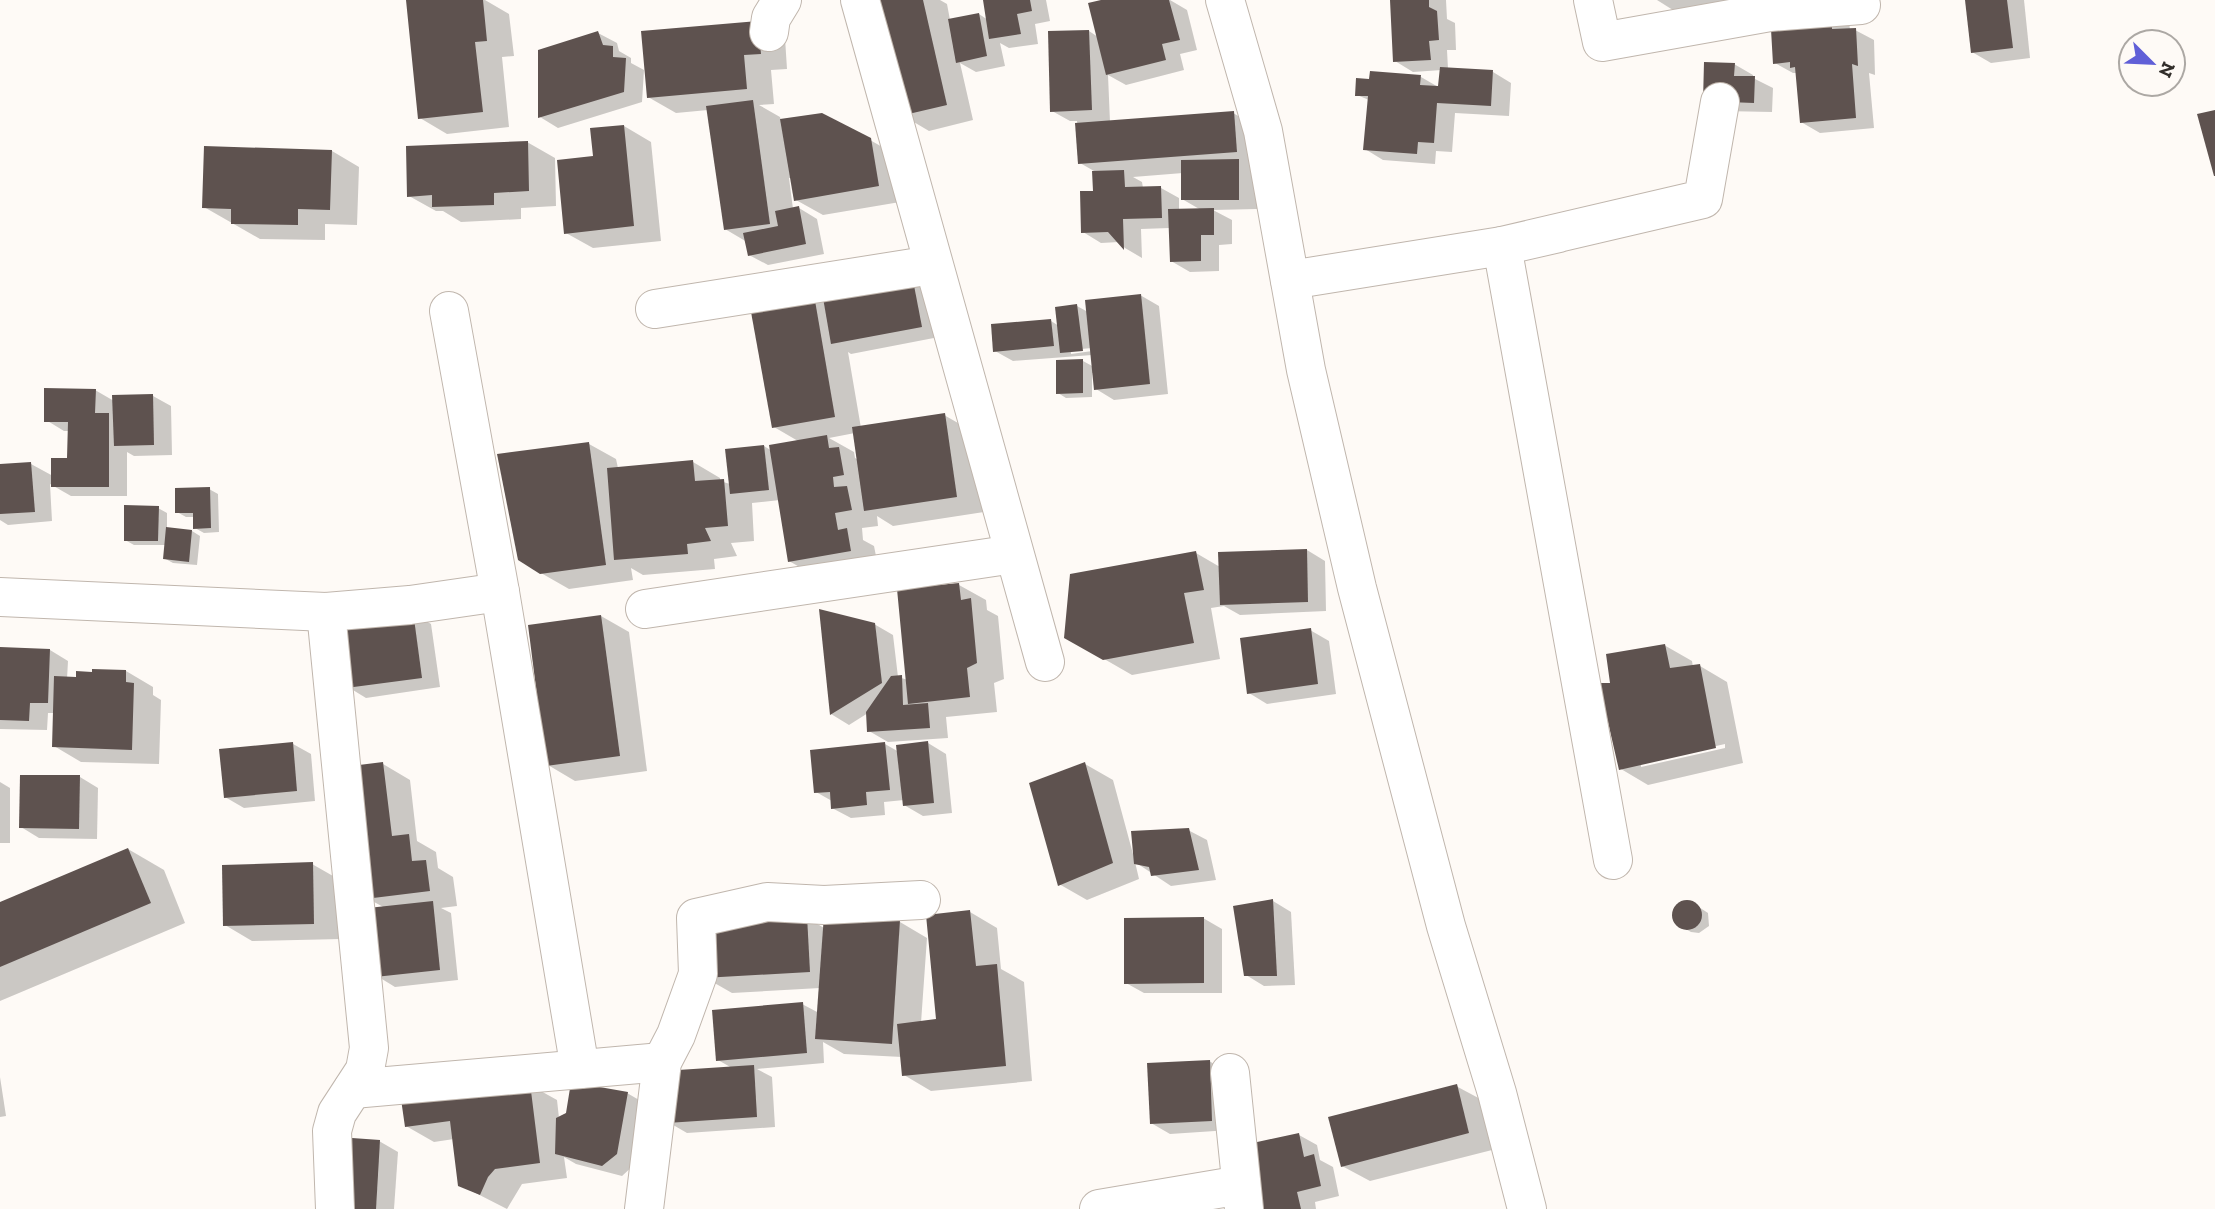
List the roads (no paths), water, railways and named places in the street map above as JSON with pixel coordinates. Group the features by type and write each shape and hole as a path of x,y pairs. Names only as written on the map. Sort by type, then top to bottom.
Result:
{"street":[{"path":"860,0 1045,662"},
{"path":"1225,0 1262,131 1306,370 1357,588 1446,926 1496,1093 1527,1209"},
{"path":"1593,0 1602,42 1770,12 1861,5"},
{"path":"1502,246 1703,199 1720,102"},
{"path":"1290,280 1502,246 1559,233"},
{"path":"1502,246 1613,860"},
{"path":"655,309 932,265"},
{"path":"449,311 500,592 580,1069"},
{"path":"645,609 1014,554"},
{"path":"0,597 326,612 410,605 500,592"},
{"path":"326,612 369,1048 365,1070 337,1113 332,1131 335,1209"},
{"path":"644,1209 662,1062 676,1035 698,974 696,918 767,902 824,905 922,900"},
{"path":"353,1089 662,1062"},
{"path":"1098,1209 1242,1197 1230,1073"}]}
